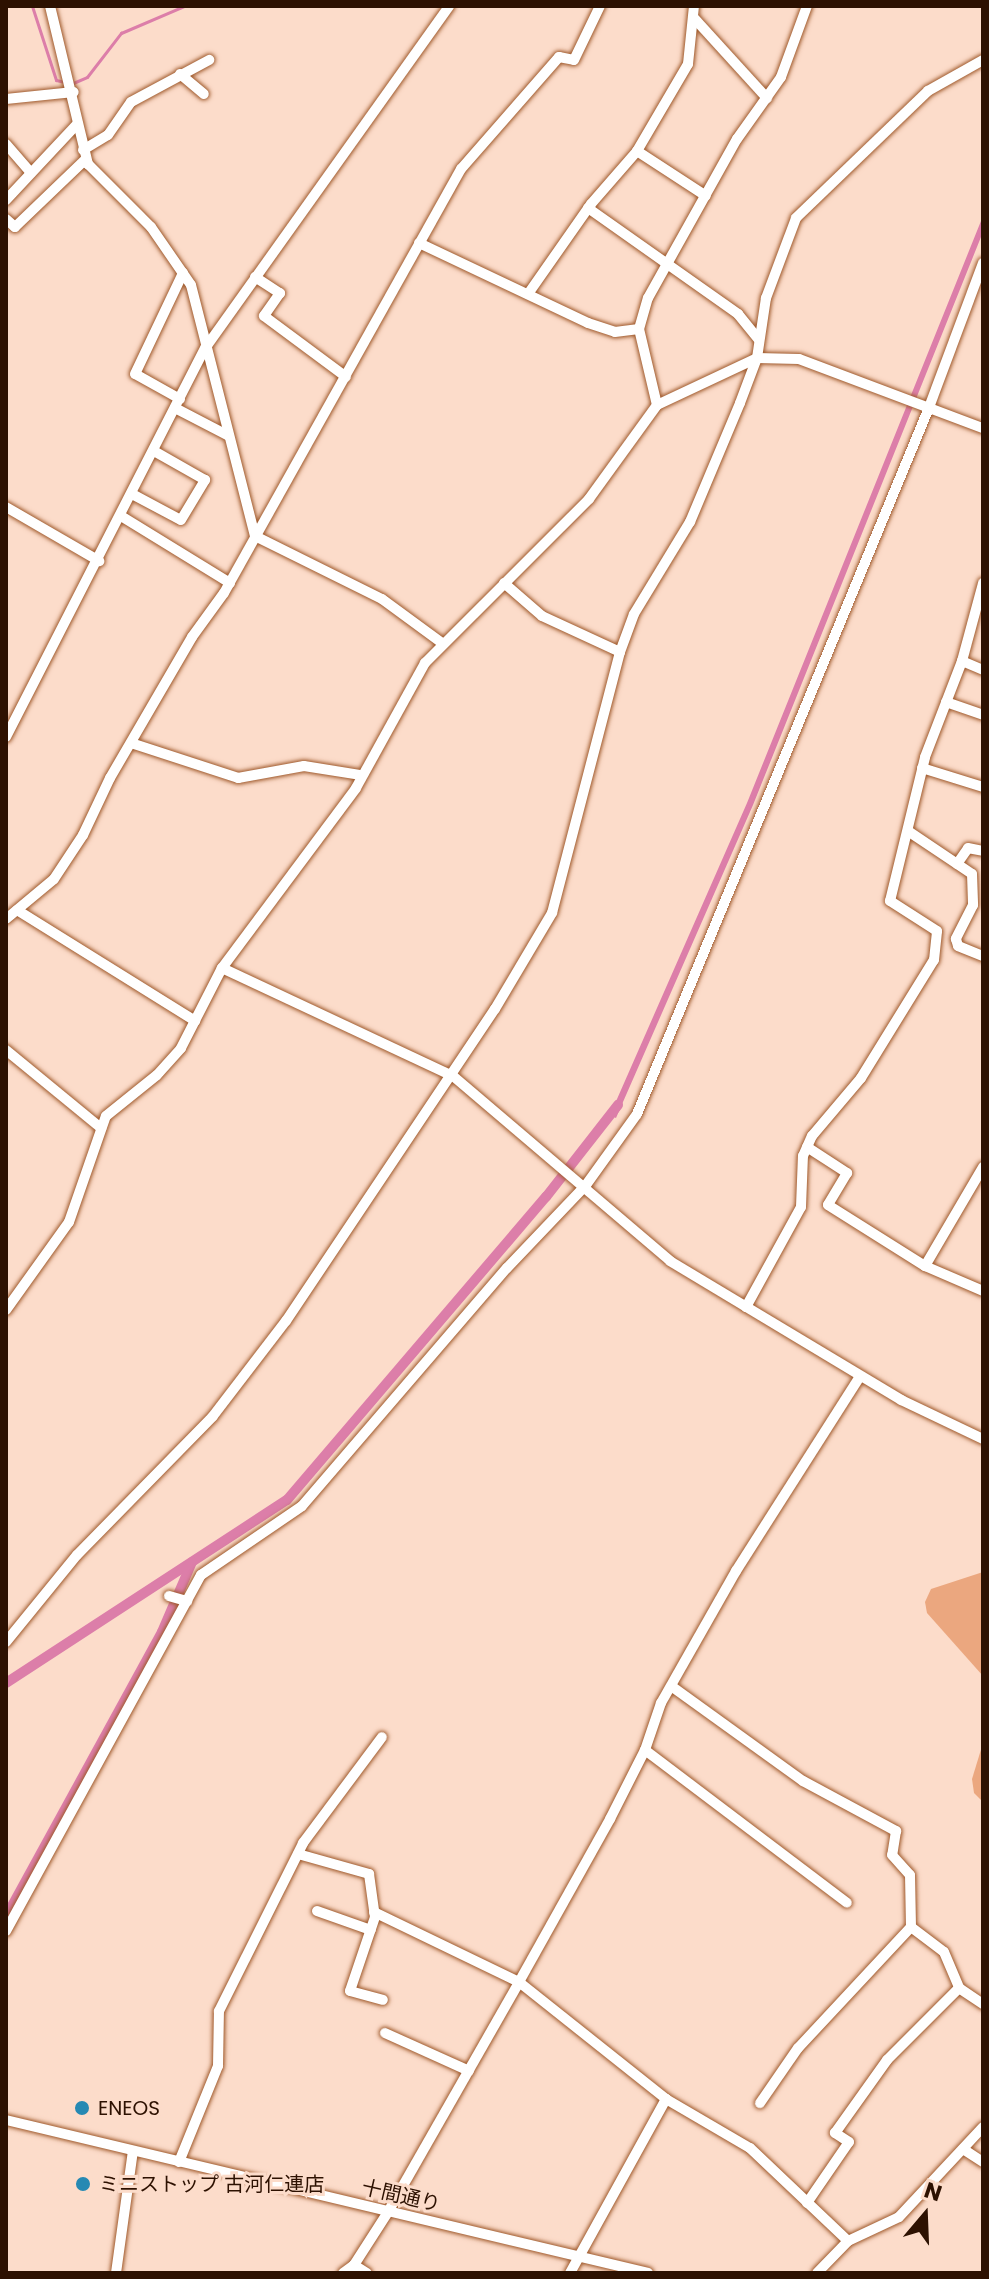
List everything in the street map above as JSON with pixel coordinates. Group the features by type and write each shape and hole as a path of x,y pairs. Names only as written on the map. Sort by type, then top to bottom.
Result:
{"street":[{"path":"50,6 74,92 84,155 151,227 183,273 206,347 255,536 382,599 442,643"},
{"path":"6,737 99,561 206,347 449,6"},
{"path":"6,919 54,879 192,637 230,583 461,169 559,57 574,60 600,6"},
{"path":"657,405 639,329 648,298 670,264 737,139 781,77 807,6"},
{"path":"528,294 588,208 637,151 688,64 693,10"},
{"path":"693,10 767,98"},
{"path":"6,219 15,227 84,155 108,135 131,102 209,60"},
{"path":"6,1642 77,1555 213,1416 286,1321 453,1076 552,913 620,652 634,614 690,522 757,358 766,298 802,209 894,129 928,91 983,60"},
{"path":"180,74 204,94"},
{"path":"6,99 74,92"},
{"path":"6,200 77,124"},
{"path":"6,144 31,173"},
{"path":"637,151 706,196"},
{"path":"588,208 738,314 759,340"},
{"path":"419,243 615,332 639,329"},
{"path":"6,1931 201,1575 302,1506 507,1268 586,1185 637,1114 928,410 983,263"},
{"path":"183,273 135,374 229,436"},
{"path":"255,277 280,293 264,316 346,377"},
{"path":"6,1310 69,1222 101,1128 111,1110 157,1075 195,1021 222,968 361,775 392,714 442,643 589,499 657,405 757,358 799,359 928,410 983,428"},
{"path":"132,494 181,520 205,480 154,451"},
{"path":"6,507 99,561"},
{"path":"121,516 230,583"},
{"path":"504,583 542,616 620,652"},
{"path":"746,1307 801,1207 807,1147 861,1078 934,960 937,931 890,901 922,768 962,661 983,583"},
{"path":"962,661 983,670"},
{"path":"946,702 983,715"},
{"path":"131,743 238,778 304,766 361,775"},
{"path":"922,768 983,787"},
{"path":"908,831 972,874 978,908 956,939 958,946 983,956"},
{"path":"957,864 968,848 983,851"},
{"path":"17,910 195,1021"},
{"path":"222,968 453,1076 586,1185 670,1261 860,1376 983,1439"},
{"path":"6,1050 101,1128"},
{"path":"807,1147 847,1173 828,1205 925,1266 983,1291"},
{"path":"925,1266 983,1167"},
{"path":"343,2273 354,2265 388,2212 519,1982 645,1750 661,1703 674,1688 736,1571 860,1376"},
{"path":"169,1596 187,1601"},
{"path":"674,1688 803,1781 896,1831 892,1855 910,1875 911,1927 798,2048 760,2103"},
{"path":"179,2162 218,2066 219,2011 298,1854 382,1737"},
{"path":"645,1750 847,1903"},
{"path":"298,1854 369,1874 374,1912 350,1991 383,2000"},
{"path":"317,1911 371,1930"},
{"path":"374,1912 519,1982 666,2099 750,2148 848,2241"},
{"path":"911,1927 944,1952 959,1988 983,2004"},
{"path":"807,2203 849,2142 835,2133 887,2060 959,1988"},
{"path":"385,2033 469,2071"},
{"path":"570,2273 666,2099"},
{"name":"十間通り","path":"6,2120 648,2273"},
{"path":"817,2273 848,2241 899,2217 983,2127"},
{"path":"963,2149 983,2162"},
{"path":"116,2273 133,2151"},
{"path":"354,2265 367,2273"}],"shaded area":[{"path":"983,216 983,232 753,805 616,1118 610,1115 747,803"},
{"path":"983,1572 983,1676 927,1613 925,1602 931,1589"},
{"path":"983,1743 983,1802 974,1793 972,1779"}],"waterway":[{"path":"32,6 56,80 65,82"},
{"path":"73,83 87,77 121,33 184,6"},
{"path":"6,1683 287,1500 546,1197 618,1105"},
{"path":"6,1917 162,1632 192,1562"}],"place":[{"name":"ENEOS","path":"82,2108"},
{"name":"ミニストップ 古河仁連店","path":"83,2184"}]}
